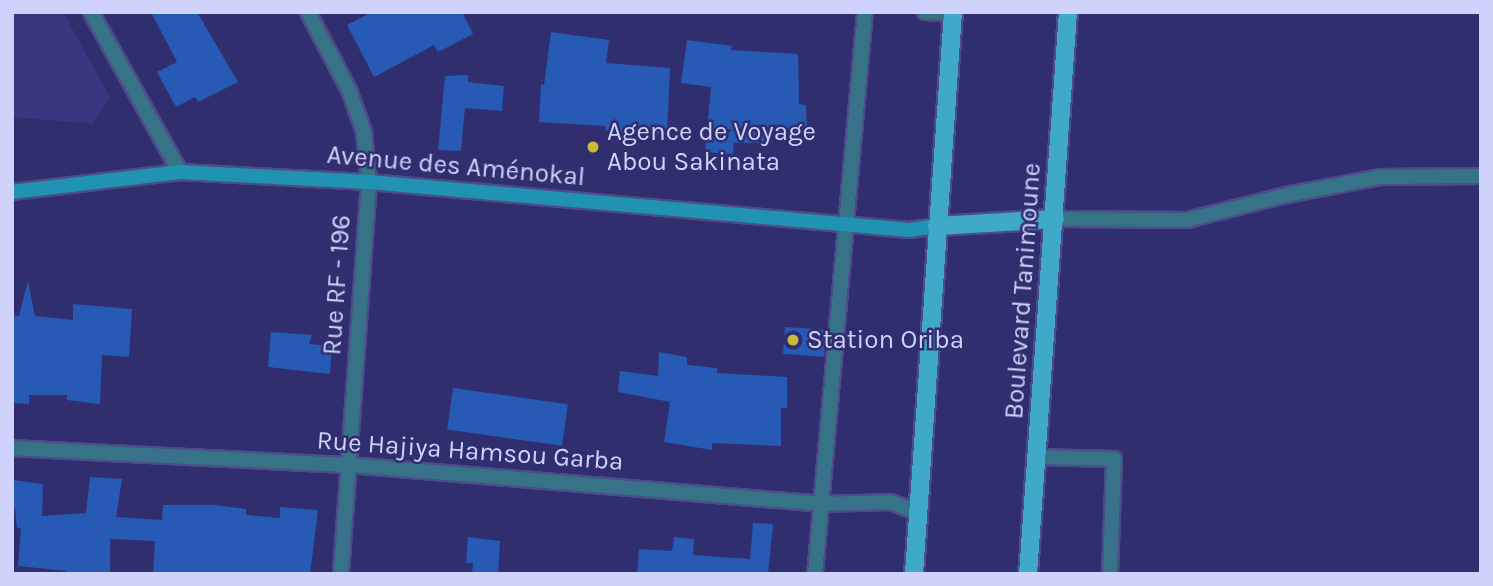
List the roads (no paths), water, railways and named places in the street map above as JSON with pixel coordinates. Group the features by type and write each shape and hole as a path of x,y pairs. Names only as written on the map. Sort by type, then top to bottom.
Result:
{"main road":[{"name":"Boulevard Tanimoune","path":"1028,574 1068,12"},
{"path":"914,574 953,13"},
{"name":"Avenue des Aménokal","path":"12,192 180,172 369,182 909,230 937,226"},
{"path":"937,226 1055,219"}],"street":[{"path":"91,12 180,172"},
{"name":"Rue RF - 196","path":"308,12 364,132 369,182 341,574"},
{"path":"815,574 865,12"},
{"path":"925,12 953,13"},
{"path":"1055,219 1187,220 1286,195 1381,177 1481,176"},
{"name":"Rue Hajiya Hamsou Garba","path":"12,448 349,466 821,504 891,502 911,510 919,501"},
{"path":"1037,457 1114,459 1110,574"}],"place":[{"name":"Agence de Voyage Abou Sakinata","path":"593,147"},
{"name":"Station Oriba","path":"793,340"}]}
